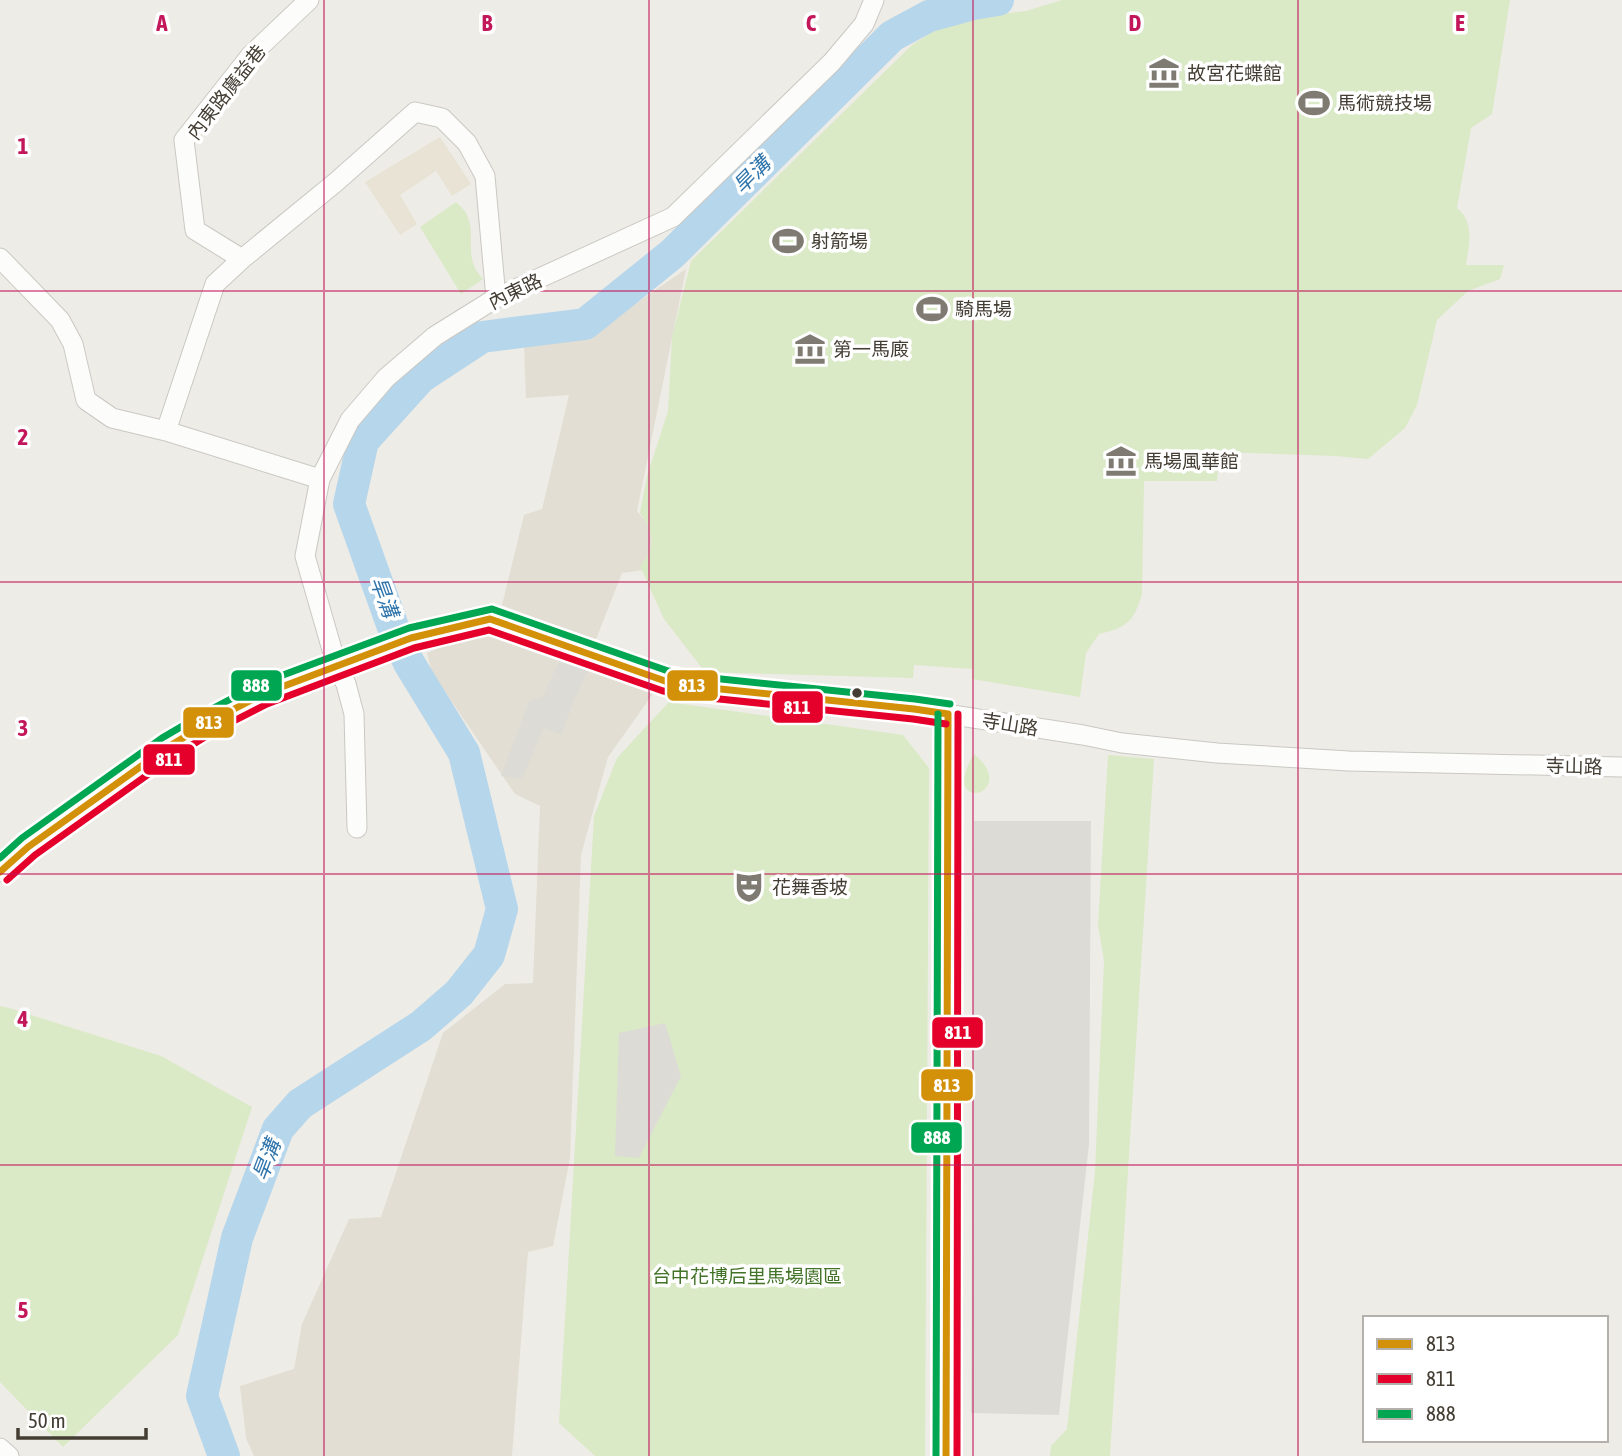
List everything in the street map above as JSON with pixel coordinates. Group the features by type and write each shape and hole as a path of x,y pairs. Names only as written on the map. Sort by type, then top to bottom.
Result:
{"street":[{"name":"內東路廣益巷","path":"242,259 195,230 184,140 251,55 310,0"},
{"name":"內東路","path":"357,828 354,714 346,684 337,667 305,556 320,479 350,420 386,378 435,336 496,298 673,217 832,62 864,24 874,0"},
{"path":"166,431 215,284 415,112 442,118 467,143 485,176 496,298"},
{"path":"0,258 60,320 72,344 86,400 112,418 166,431 320,479"},
{"name":"寺山路","path":"337,667 411,638 490,619 665,681 914,709 1122,743 1217,753 1349,761 1622,767"},
{"path":"0,872 28,847 168,747 263,694 337,667"},
{"path":"946,1456 948,714"},
{"path":"0,1448 9,1456"}],"shaded area":[{"path":"440,137 471,184 452,196 436,171 400,195 417,224 400,235 365,182"},
{"path":"686,269 637,511 652,529 650,569 622,573 595,642 502,605 524,515 542,509 569,395 526,398 524,345 585,334"},
{"path":"486,627 660,684 608,757 581,855 570,1158 553,1246 528,1252 512,1456 254,1456 246,1438 240,1386 294,1369 302,1324 349,1219 381,1217 443,1033 505,984 533,983 540,806 515,794 432,673 427,653"},
{"path":"563,653 591,664 561,735 544,728 522,779 501,776 529,701 543,696"},
{"path":"974,821 1091,821 1089,1144 1059,1415 971,1413"},
{"path":"665,1023 681,1076 639,1158 615,1156 619,1033"}],"green space":[{"path":"1062,0 1510,0 1492,114 1471,128 1457,208 1469,227 1466,265 1504,265 1500,279 1468,291 1437,320 1417,405 1405,428 1368,459 1219,452 1217,481 1144,481 1142,594 1136,611 1128,622 1099,634 1086,653 1080,697 972,679 973,669 914,665 913,678 705,672 664,619 640,566 649,552 652,540 640,513 647,476 668,411 672,337 691,261 912,45 937,29 978,17 1026,11"},
{"path":"456,202 464,210 470,223 471,255 483,279 461,294 420,227"},
{"name":"台中花博后里馬場園區","path":"669,702 903,735 929,768 925,1456 595,1456 559,1423 594,816 617,758"},
{"path":"974,754 985,765 989,775 985,789 975,793 969,791 964,782 966,770"},
{"path":"1108,755 1154,759 1110,1456 1050,1456 1051,1446 1067,1429 1095,1172 1104,961 1098,925"},
{"path":"0,1006 161,1056 252,1107 178,1335 63,1447 0,1382"}],"waterway":[{"name":"旱溝","path":"224,1456 202,1396 237,1238 278,1129 300,1104 421,1026 459,993 489,955 502,909 464,753 409,663 393,627 349,504 363,441 421,377 482,337 585,324 672,254 892,36 929,16 998,0"}],"transit line":[{"name":"888","path":"0,858 22,838 162,738 259,684 409,628 492,609 668,671 950,704"},
{"name":"813","path":"0,872 28,847 168,747 263,694 411,638 490,619 665,681 948,714"},
{"name":"811","path":"7,880 35,855 174,756 218,729 267,704 414,648 489,630 663,691 946,724"},
{"name":"888","path":"936,1456 938,714"},
{"name":"813","path":"946,1456 948,714"},
{"name":"811","path":"957,1456 958,714"}],"place":[{"name":"故宮花蝶館","path":"1164,73"},
{"name":"馬術競技場","path":"1314,103"},
{"name":"射箭場","path":"788,241"},
{"name":"騎馬場","path":"932,309"},
{"name":"第一馬廄","path":"810,349"},
{"name":"馬場風華館","path":"1121,461"},
{"name":"花舞香坡","path":"749,887"}]}
